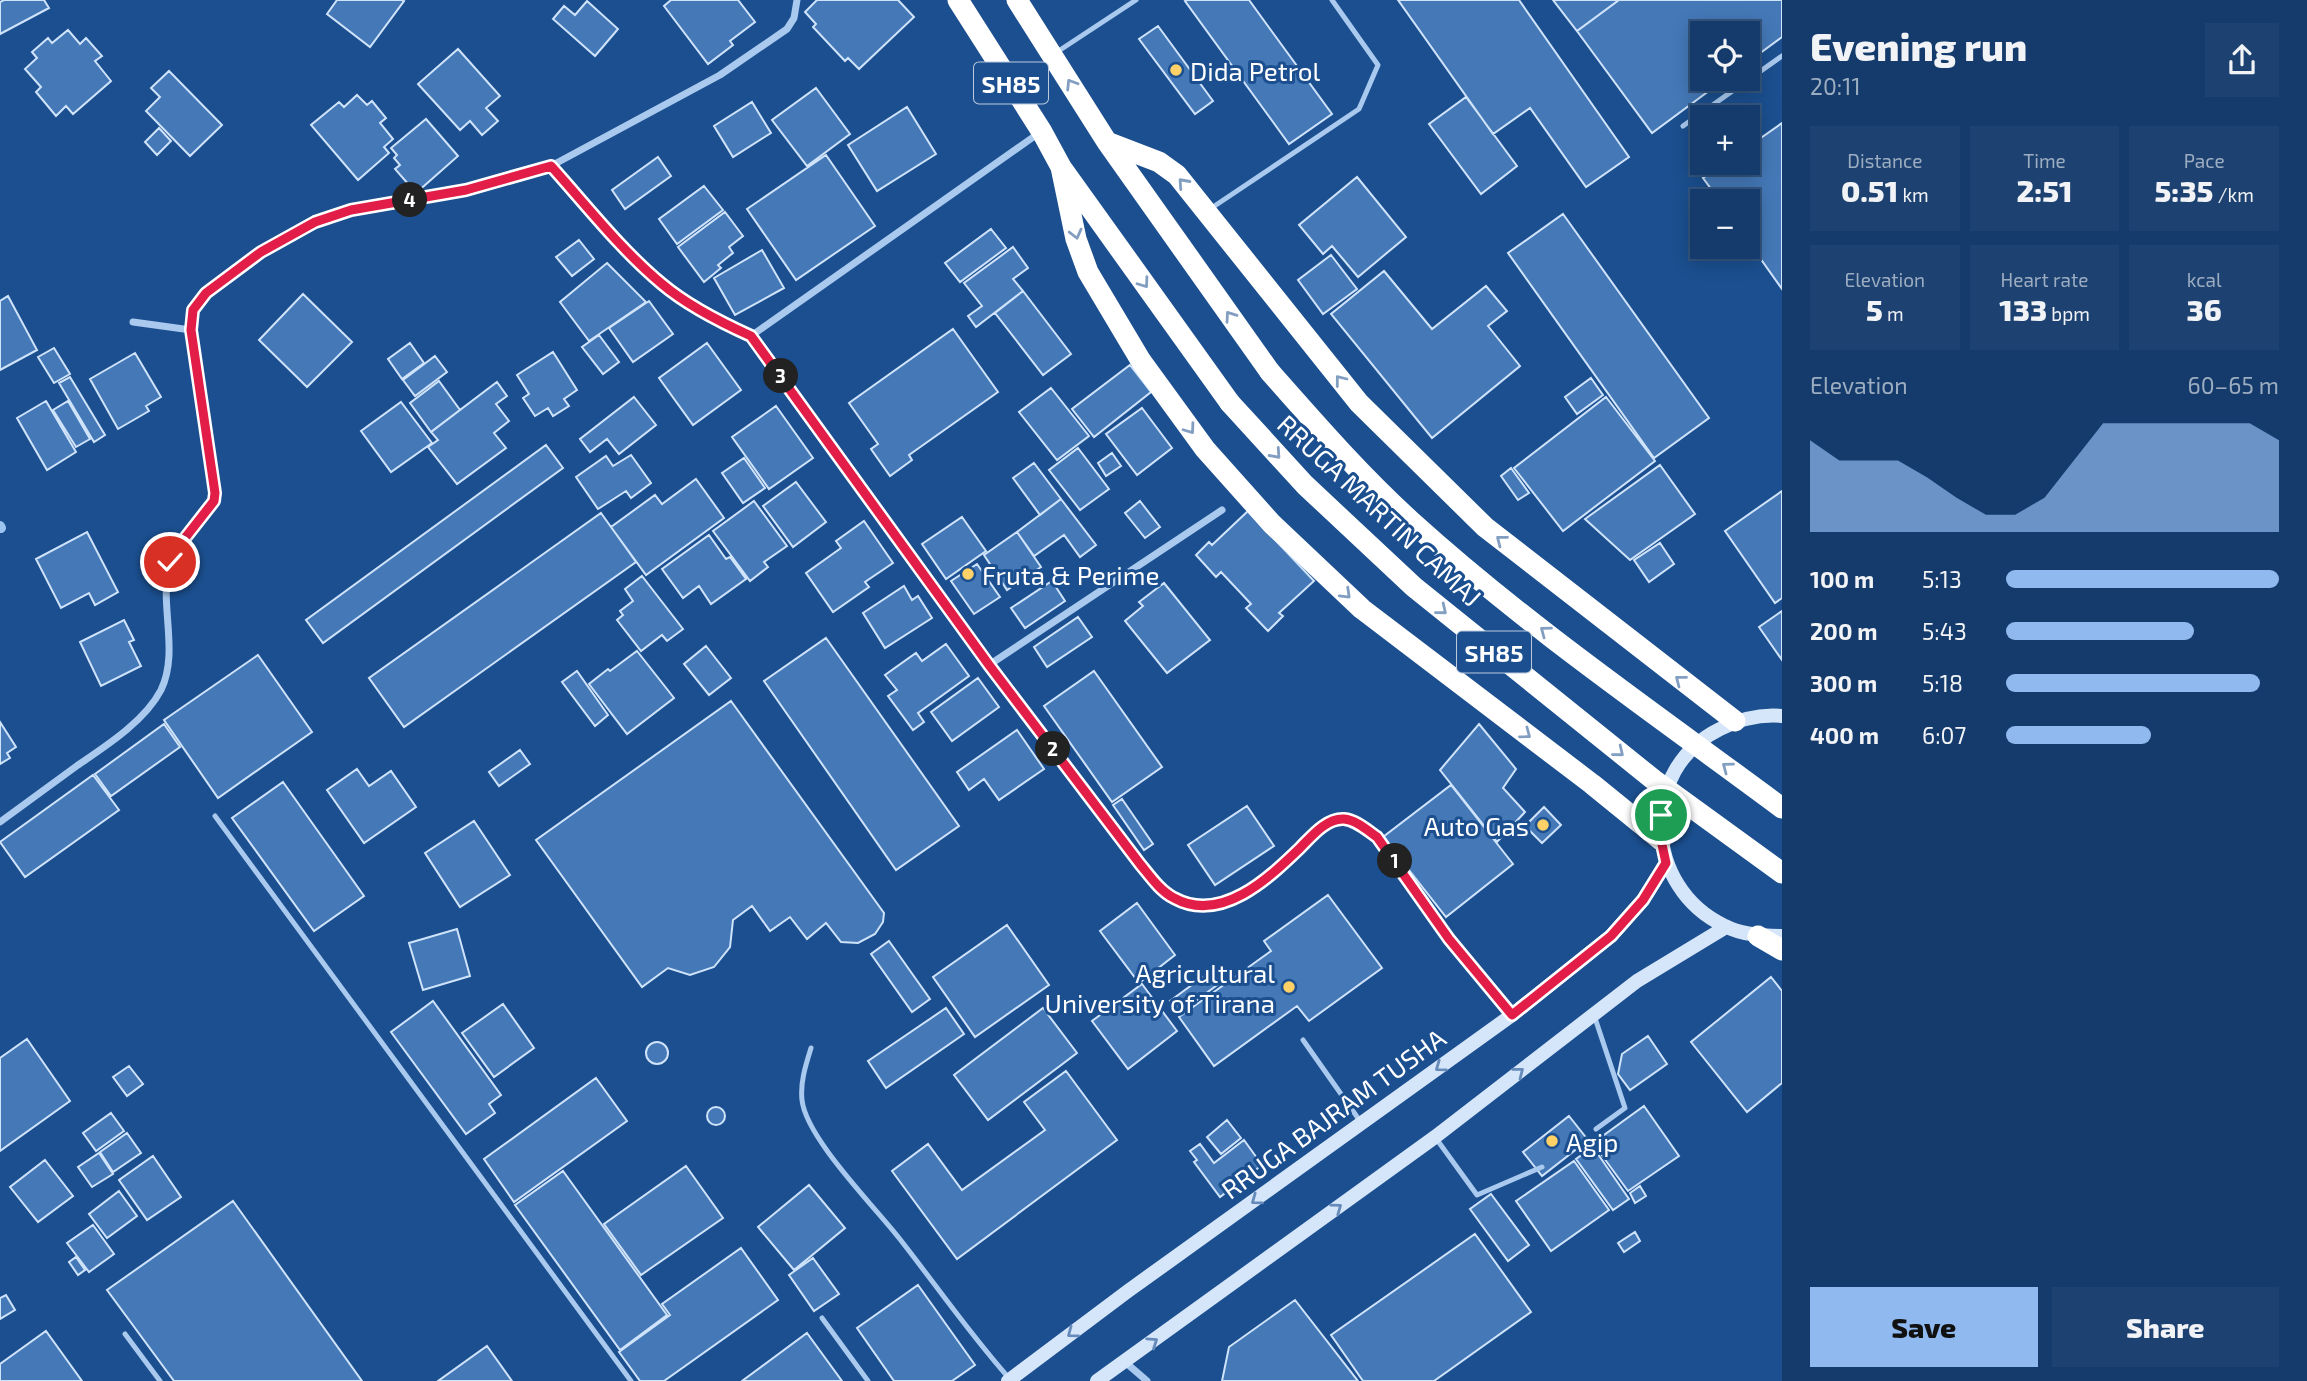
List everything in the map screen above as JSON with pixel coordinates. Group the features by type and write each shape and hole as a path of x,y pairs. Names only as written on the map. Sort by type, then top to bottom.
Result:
{"highway":[{"name":"RRUGA MARTIN CAMAJ","path":"958,0 1062,167 1230,403 1305,485 1413,587 1654,780 1782,873"},
{"name":"RRUGA MARTIN CAMAJ","path":"1017,0 1107,142 1270,372 1362,473 1411,521 1495,594 1782,808"},
{"path":"1107,142 1159,162 1177,175 1359,403 1485,527 1735,721"},
{"path":"1062,167 1076,239 1088,272 1141,361 1205,449 1272,524 1362,609 1592,784 1661,840"},
{"path":"1758,936 1782,950"}],"main road":[{"path":"1782,716 1735,721 1692,748 1677,768 1666,790 1661,815 1661,840 1666,863 1690,902 1726,927 1758,936 1782,936"},
{"name":"RRUGA BAJRAM TUSHA","path":"1009,1380 1128,1291 1512,1015 1611,936 1643,900 1666,863"},
{"path":"1097,1381 1435,1137 1670,959 1726,927"}],"street":[{"path":"0,822 118,737 152,703 161,690 168,662 170,562 178,547 214,501 215,493 191,330 193,310 206,293 261,252 315,222 351,210 466,190 551,166 720,75 787,29 794,18 797,0"},
{"path":"751,336 1042,132"},
{"path":"551,166 624,248 663,285 715,320 751,336 989,665 1158,885 1175,899 1194,905 1215,906 1235,898 1279,868 1330,822 1344,819 1362,826 1377,837 1449,939 1512,1015"},
{"path":"133,322 191,330"},
{"path":"989,665 1222,510"},
{"path":"1124,1362 1147,1381"}],"lane":[{"path":"1053,55 1136,0"},
{"path":"1207,210 1359,109 1378,65 1332,0"},
{"path":"1683,126 1782,56"},
{"path":"215,816 631,1381"},
{"path":"1594,1014 1625,1108 1597,1129"},
{"path":"1303,1040 1362,1123"},
{"path":"811,1048 803,1074 802,1101 810,1124 853,1184 898,1237 1009,1380"},
{"path":"1435,1137 1477,1195 1542,1167"},
{"path":"822,1318 868,1381"},
{"path":"125,1334 160,1381"}],"building":[{"path":"44,0 49,8 0,34 0,2"},
{"path":"337,0 404,1 370,47 327,14"},
{"path":"671,0 738,0 755,22 730,41 733,45 708,64 664,6"},
{"path":"817,0 898,0 914,17 859,69 848,58 845,61 813,27 816,24 805,12"},
{"path":"1249,0 1332,114 1289,144 1185,1"},
{"path":"1398,0 1519,0 1629,157 1586,187 1530,108 1493,134"},
{"path":"1553,0 1619,0 1577,31"},
{"path":"1619,0 1782,0 1782,37 1760,53 1760,21 1690,21 1690,91 1709,91 1652,133 1577,31"},
{"path":"587,1 618,29 595,56 553,19 564,6 575,15"},
{"name":"Dida Petrol","path":"1158,26 1213,101 1195,114 1139,39"},
{"path":"68,30 80,44 86,38 102,56 95,61 111,81 73,114 66,106 56,116 36,92 41,87 25,69 37,58 32,52 48,38 52,43"},
{"path":"458,49 500,96 486,108 498,121 482,135 470,121 460,130 418,84"},
{"path":"169,71 222,125 190,156 146,111 160,97 151,88"},
{"path":"816,88 850,134 807,166 772,120"},
{"path":"357,95 367,105 372,101 386,118 380,123 393,139 384,147 389,153 358,180 311,125 339,102 344,107"},
{"path":"1466,97 1517,166 1481,194 1429,124"},
{"path":"752,102 771,133 733,157 714,126"},
{"path":"907,107 936,154 877,191 848,145"},
{"path":"426,119 458,156 416,193 395,169 400,165 391,148"},
{"path":"1782,123 1782,289 1760,258 1760,189 1711,189 1703,178 1707,175 1760,175 1760,139"},
{"path":"159,128 171,141 157,155 145,142"},
{"path":"826,155 875,226 796,280 747,209"},
{"path":"658,157 671,176 625,209 612,190"},
{"path":"1357,177 1406,237 1358,277 1332,246 1323,254 1299,225"},
{"path":"704,186 723,210 677,244 659,219"},
{"path":"725,212 743,236 729,247 733,253 718,265 721,268 704,282 678,247"},
{"path":"1563,214 1709,418 1654,458 1508,253"},
{"path":"991,229 1006,248 960,282 945,263"},
{"path":"579,240 594,259 572,276 556,257"},
{"path":"1013,247 1028,268 1013,279 1023,291 976,327 968,316 982,306 964,283"},
{"path":"762,250 784,288 735,315 714,278"},
{"path":"1331,255 1357,289 1323,314 1298,280"},
{"path":"607,263 646,302 589,341 560,302"},
{"path":"1384,271 1432,329 1486,286 1507,311 1488,326 1520,366 1432,438 1331,314"},
{"path":"1023,291 1071,354 1043,375 995,313"},
{"path":"303,294 352,342 307,387 259,340"},
{"path":"8,296 37,350 0,370 0,301"},
{"path":"649,301 673,334 633,362 609,328"},
{"path":"953,329 998,392 909,455 912,460 890,476 871,449 878,444 849,403"},
{"path":"599,335 619,362 603,374 582,347"},
{"path":"410,343 424,363 402,379 388,359"},
{"path":"707,343 741,390 693,425 659,378"},
{"path":"54,348 70,374 54,383 38,357"},
{"path":"553,352 577,390 564,399 569,406 553,416 548,408 535,416 523,398 529,394 517,375"},
{"path":"135,353 161,397 146,406 149,411 118,429 90,379"},
{"path":"435,356 447,372 415,396 403,380"},
{"path":"1130,365 1151,392 1094,437 1072,409"},
{"path":"70,377 105,435 94,442 59,383"},
{"path":"1591,378 1603,395 1577,414 1565,397"},
{"path":"439,381 460,410 431,432 410,403"},
{"path":"497,382 507,396 496,404 509,421 494,433 506,448 457,484 428,447 438,440 431,432"},
{"path":"1051,388 1089,436 1057,460 1019,412"},
{"path":"634,397 656,425 619,454 607,439 590,452 580,439"},
{"path":"1606,397 1655,461 1563,531 1514,468"},
{"path":"46,401 76,452 47,470 17,418"},
{"path":"68,401 90,439 76,447 53,410"},
{"path":"401,402 432,443 391,472 361,431"},
{"path":"776,406 813,458 769,489 732,437"},
{"path":"1142,408 1172,448 1137,475 1106,434"},
{"path":"546,445 563,468 323,643 306,620"},
{"path":"1078,448 1109,489 1080,510 1049,470"},
{"path":"1112,453 1121,466 1106,476 1098,463"},
{"path":"631,455 651,483 631,498 626,491 598,509 576,477 606,456 613,466"},
{"path":"744,458 765,488 743,503 722,473"},
{"path":"1034,463 1061,499 1040,515 1013,478"},
{"path":"1660,465 1695,514 1630,560 1585,519"},
{"path":"1511,468 1529,493 1518,500 1501,476"},
{"path":"696,479 724,518 646,575 611,527 655,495 662,504"},
{"path":"796,482 826,522 793,547 763,506"},
{"path":"1782,491 1782,598 1775,603 1725,531"},
{"path":"1061,499 1096,545 1080,557 1064,535 1034,556 1017,532"},
{"path":"754,501 787,546 764,562 768,567 750,581 713,531"},
{"path":"1140,501 1160,527 1145,538 1125,513"},
{"path":"1248,511 1314,581 1279,613 1283,616 1268,631 1246,608 1251,604 1221,572 1216,577 1196,555 1209,542 1212,545"},
{"path":"601,513 636,562 404,727 369,678"},
{"path":"962,517 986,551 946,579 922,544"},
{"path":"864,521 893,563 865,582 869,587 833,612 806,573 841,548 836,541"},
{"path":"87,532 118,592 95,605 89,593 61,608 36,559"},
{"path":"1017,532 1041,567 1007,590 984,555"},
{"path":"709,535 726,559 730,557 746,579 711,604 699,586 683,598 662,569"},
{"path":"1660,543 1674,564 1649,582 1634,560"},
{"path":"977,564 1000,597 974,614 951,581"},
{"path":"642,576 683,629 667,641 662,635 641,651 617,620 623,615 620,611 633,601 625,589"},
{"path":"1052,581 1065,601 1025,628 1011,608"},
{"path":"1164,583 1210,640 1167,673 1125,621 1143,606 1139,602"},
{"path":"904,586 912,600 918,596 932,618 885,648 863,613"},
{"path":"1782,611 1782,660 1759,627"},
{"path":"1078,617 1092,637 1047,667 1034,647"},
{"path":"124,620 134,640 129,642 141,666 101,686 80,642"},
{"path":"826,638 959,826 896,870 764,681"},
{"path":"946,644 969,676 918,713 924,722 913,730 888,696 897,690 885,675 916,653 922,661"},
{"path":"706,646 731,678 709,695 684,664"},
{"path":"637,651 674,698 627,734 589,684"},
{"path":"258,655 312,732 218,798 164,720"},
{"path":"577,671 608,715 595,726 562,682"},
{"path":"1094,671 1162,767 1112,802 1044,706"},
{"path":"978,678 999,707 952,741 931,712"},
{"path":"731,701 884,913 883,922 875,934 858,943 841,942 826,923 807,939 790,917 770,931 752,906 733,920 730,947 714,967 690,975 668,968 642,987 536,840"},
{"path":"0,722 16,747 7,753 10,758 0,764"},
{"path":"164,724 180,747 111,796 95,774"},
{"path":"1479,724 1516,769 1503,788 1525,812 1497,842 1440,770"},
{"path":"1017,730 1044,769 999,800 984,779 969,790 957,772"},
{"path":"520,750 530,764 499,786 489,772"},
{"path":"357,769 369,786 391,771 416,807 364,843 327,790"},
{"path":"93,775 119,810 25,877 0,842"},
{"path":"283,782 364,896 314,931 232,818"},
{"path":"1451,785 1513,864 1446,917 1383,837"},
{"path":"1122,799 1153,844 1144,850 1113,805"},
{"path":"1247,806 1274,846 1215,885 1188,845"},
{"name":"Auto Gas","path":"1544,807 1561,825 1542,843 1525,826"},
{"path":"474,821 510,875 460,907 425,853"},
{"name":"Agricultural University of Tirana","path":"1328,895 1382,968 1309,1021 1297,1006 1214,1066 1179,1017 1271,951 1264,941"},
{"path":"1137,903 1175,955 1139,983 1100,931"},
{"path":"1007,925 1049,985 975,1037 933,977"},
{"path":"457,929 470,976 423,990 409,943"},
{"path":"889,941 930,999 912,1012 871,954"},
{"path":"1211,971 1220,983 1179,1013 1170,1001"},
{"path":"1771,977 1782,991 1782,1083 1747,1112 1691,1042"},
{"path":"1142,984 1177,1031 1128,1069 1092,1021"},
{"path":"433,1001 501,1095 489,1104 495,1113 466,1134 391,1032"},
{"path":"503,1004 534,1048 494,1077 462,1033"},
{"path":"946,1008 964,1034 886,1088 868,1061"},
{"path":"1043,1008 1077,1053 988,1120 954,1075"},
{"path":"1648,1036 1667,1064 1630,1090 1618,1074 1622,1054"},
{"path":"27,1039 70,1101 0,1151 0,1058"},
{"path":"657,1042 665,1045 668,1053 665,1061 657,1064 649,1061 646,1053 649,1045"},
{"path":"129,1066 143,1084 127,1096 113,1077"},
{"path":"1066,1071 1117,1140 957,1259 892,1171 928,1144 962,1190 1045,1130 1024,1102"},
{"path":"596,1078 627,1121 514,1202 484,1159"},
{"path":"1644,1106 1679,1156 1628,1191 1593,1143"},
{"path":"716,1107 722,1110 725,1116 722,1122 716,1125 710,1122 707,1116 710,1110"},
{"path":"111,1113 124,1131 96,1151 83,1133"},
{"path":"1569,1116 1588,1140 1542,1176 1523,1152"},
{"path":"1227,1120 1241,1138 1221,1154 1207,1137"},
{"path":"127,1133 141,1153 113,1172 100,1152"},
{"path":"1244,1140 1262,1165 1220,1197 1194,1162 1197,1160 1190,1151 1200,1144 1214,1163"},
{"path":"1593,1147 1629,1199 1613,1210 1576,1159"},
{"path":"99,1153 113,1174 92,1187 78,1167"},
{"path":"153,1156 181,1197 147,1220 119,1180"},
{"path":"45,1160 73,1196 38,1222 10,1187"},
{"path":"1574,1161 1609,1210 1551,1251 1516,1201"},
{"path":"686,1166 723,1218 641,1275 604,1224"},
{"path":"563,1171 667,1315 620,1350 515,1205"},
{"path":"809,1185 845,1228 794,1270 758,1227"},
{"path":"1640,1186 1646,1196 1635,1203 1630,1193"},
{"path":"119,1191 137,1216 107,1238 89,1214"},
{"path":"1491,1194 1529,1245 1508,1261 1470,1209"},
{"path":"233,1201 362,1381 174,1381 107,1290"},
{"path":"93,1225 114,1254 89,1272 67,1243"},
{"path":"1635,1232 1640,1241 1624,1252 1618,1243"},
{"path":"1475,1234 1531,1312 1434,1381 1363,1381 1331,1335"},
{"path":"741,1248 778,1300 664,1381 640,1381 619,1352 670,1315 662,1304"},
{"path":"76,1257 85,1270 78,1275 69,1262"},
{"path":"813,1258 839,1294 814,1311 789,1275"},
{"path":"918,1285 975,1365 952,1381 894,1381 857,1328"},
{"path":"6,1295 15,1310 0,1319 0,1298"},
{"path":"1295,1300 1358,1381 1222,1381 1229,1347"},
{"path":"46,1331 82,1381 0,1381 0,1364"},
{"path":"807,1333 842,1381 742,1381"},
{"path":"487,1346 512,1381 438,1381"}],"place":[{"name":"Dida Petrol","path":"1176,70"},
{"name":"Fruta & Perime","path":"968,574"},
{"name":"Auto Gas","path":"1543,825"},
{"name":"Agricultural University of Tirana","path":"1289,987"},
{"name":"Agip","path":"1552,1141"}],"route":[{"path":"170,562 193,525 214,501 191,330 193,310 206,293 261,252 315,222 351,210 447,195 551,166 624,248 663,285 715,320 751,336 989,665 1140,864 1158,885 1175,899 1194,905 1215,906 1235,898 1279,868 1330,822 1344,819 1362,826 1377,837 1449,939 1512,1015 1611,936 1643,900 1666,863 1661,840 1661,815"}]}
